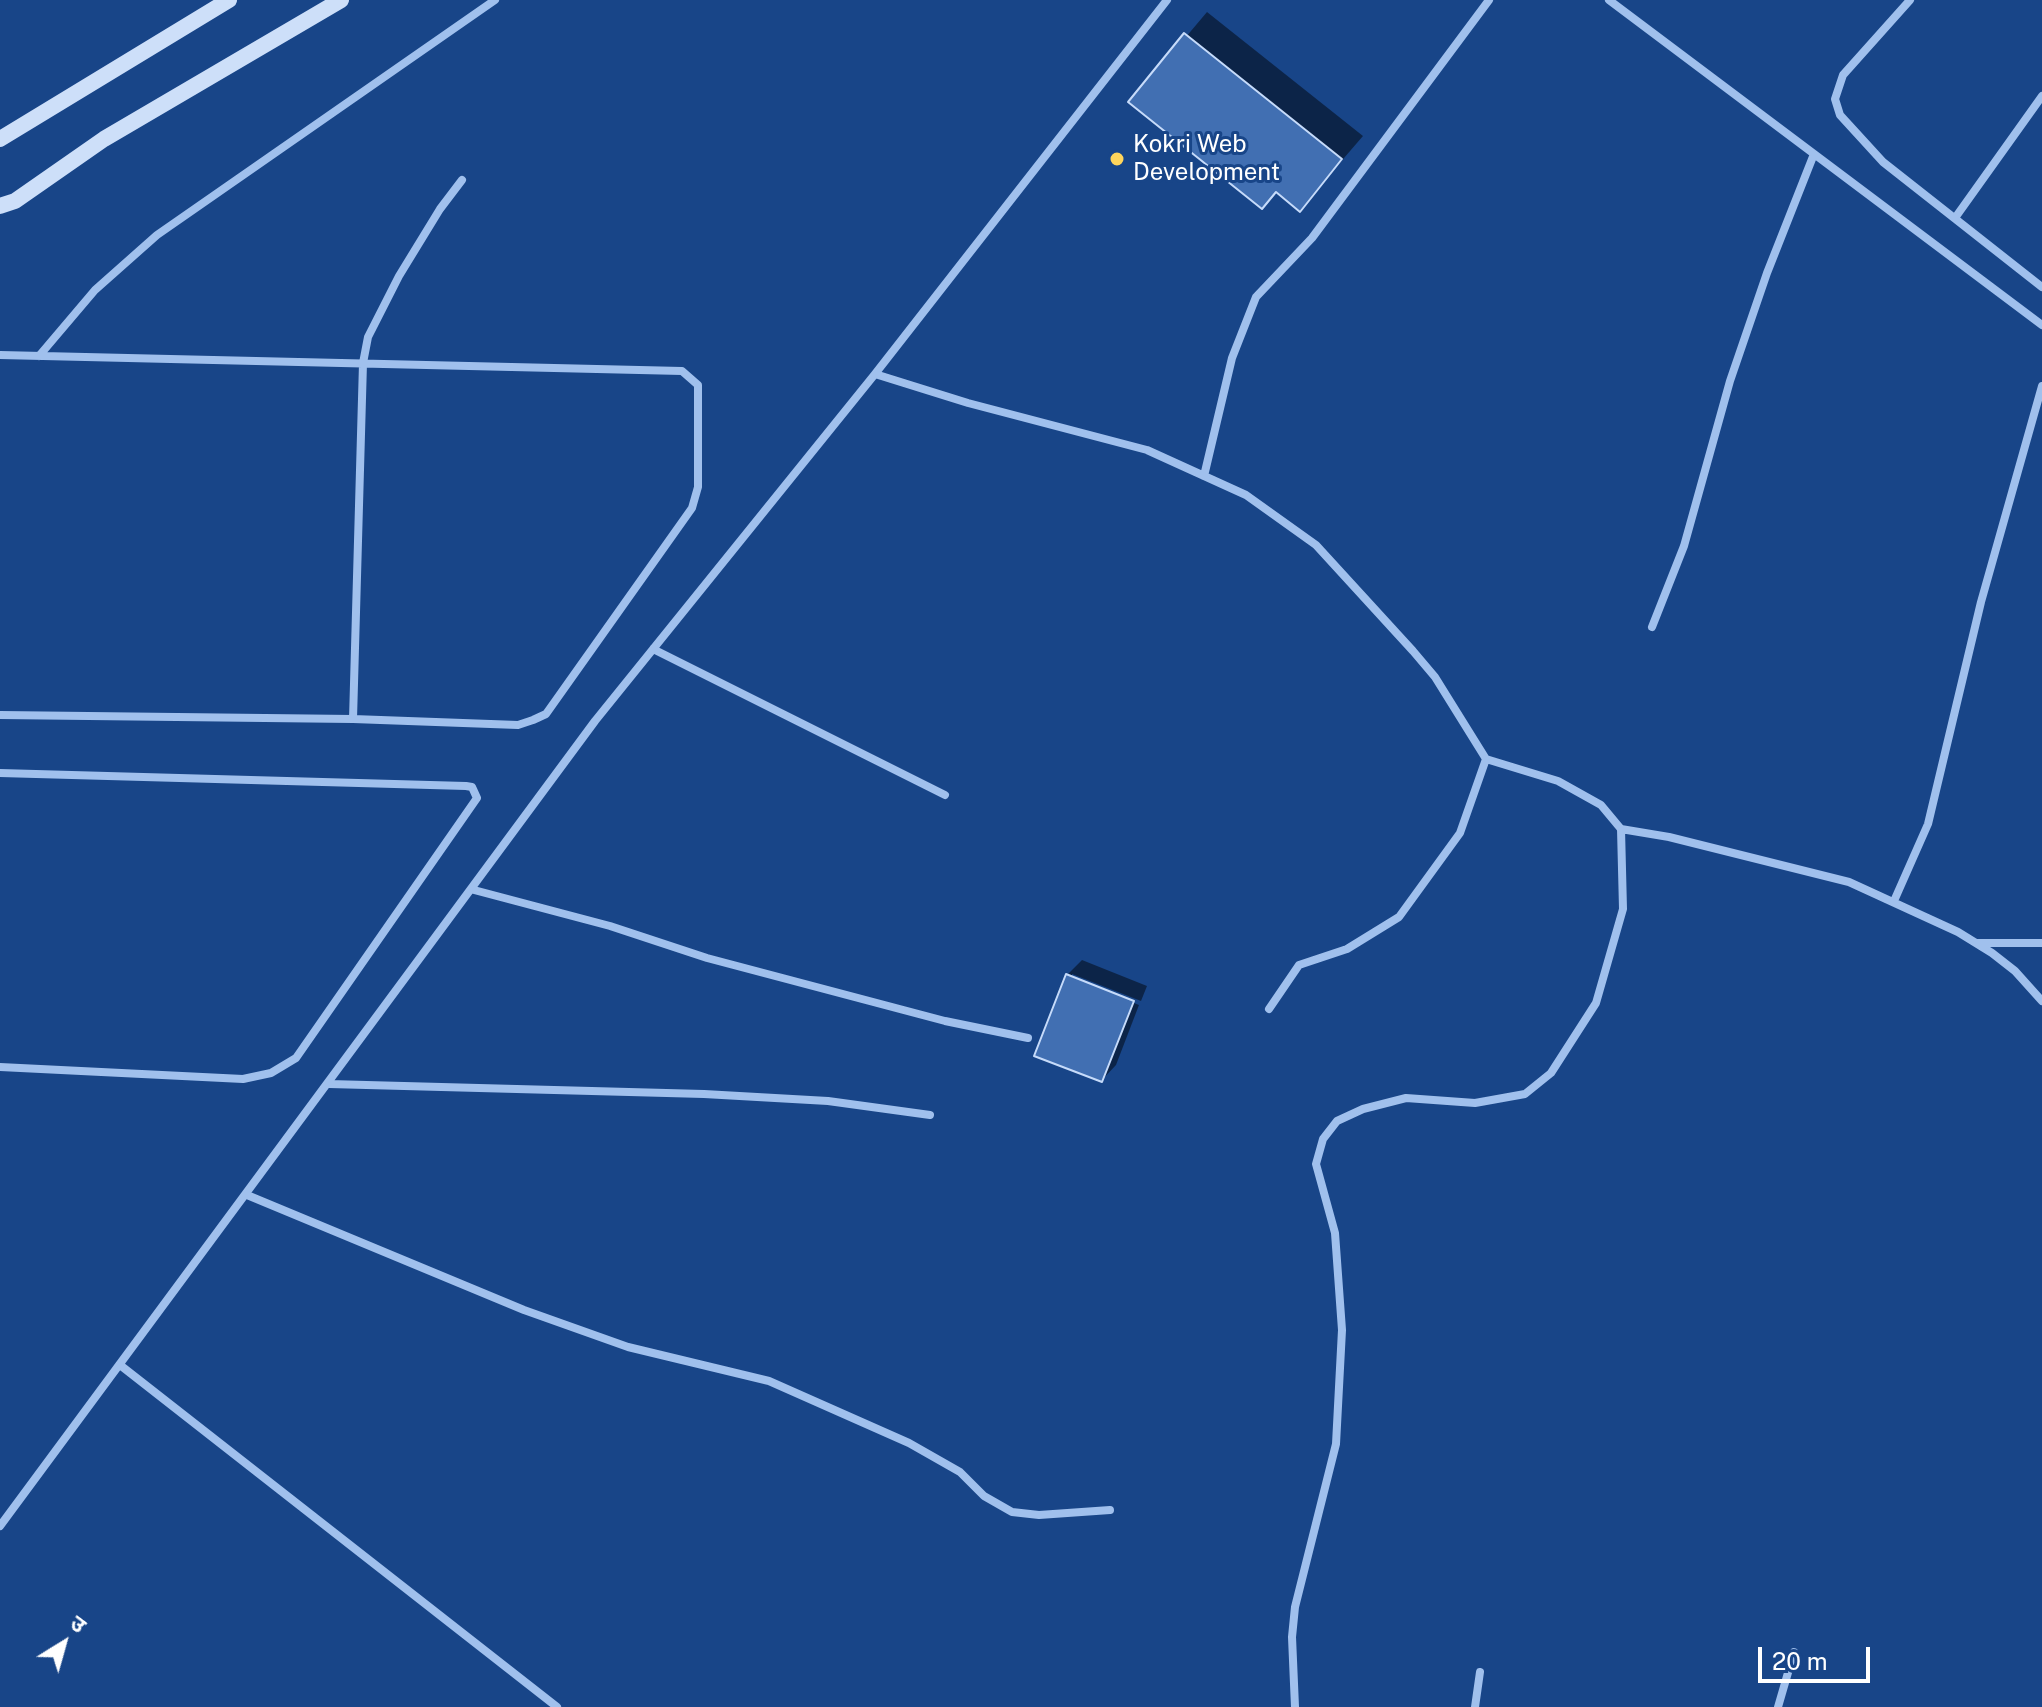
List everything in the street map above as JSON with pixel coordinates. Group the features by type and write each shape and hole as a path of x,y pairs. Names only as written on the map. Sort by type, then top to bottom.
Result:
{"main road":[{"path":"0,139 229,0"},
{"path":"0,206 15,201 104,139 341,0"}],"street":[{"path":"39,356 95,290 157,235 495,0"},
{"path":"0,1526 474,890 595,721 875,374 1167,0"},
{"path":"1204,476 1232,358 1256,297 1312,238 1489,0"},
{"path":"1609,0 2042,325"},
{"path":"1910,0 1843,75 1835,99 1840,115 1859,140 2042,287"},
{"path":"1955,218 2042,96"},
{"path":"1652,627 1684,546 1730,381 1767,273 1814,154"},
{"path":"353,719 363,363 368,337 399,276 440,209 462,180"},
{"path":"0,355 682,371 698,385 698,487 692,508 546,714 518,725 353,719 0,715"},
{"path":"875,374 968,403 1147,450 1246,495 1316,545 1435,677 1486,759 1558,781 1601,805 1621,829 1623,909 1596,1003 1551,1073 1525,1094 1475,1103 1406,1098 1363,1109 1337,1121 1323,1139 1316,1164 1335,1233 1342,1330 1336,1444 1295,1607 1292,1637 1295,1707"},
{"path":"1894,901 1928,824 1981,602 2042,386"},
{"path":"653,649 945,795"},
{"path":"1269,1009 1299,965 1347,949 1399,917 1460,833 1486,759"},
{"path":"0,773 466,786 472,787 477,798 296,1058 271,1073 243,1079 0,1067"},
{"path":"1621,829 1789,864 1849,882 1976,943 2015,971 2042,1001"},
{"path":"474,890 597,922 707,958 945,1021 1028,1038"},
{"path":"1976,943 2042,943"},
{"path":"329,1084 609,1090 828,1101 930,1115"},
{"path":"247,1195 524,1310 628,1347 769,1381 909,1443 960,1472 984,1496 1012,1512 1039,1515 1110,1510"},
{"path":"120,1365 557,1707"},
{"path":"1778,1707 1794,1652"},
{"path":"1475,1707 1480,1672"}],"building":[{"path":"1184,33 1342,159 1300,212 1276,192 1262,209 1128,102"},
{"path":"1066,974 1134,1001 1102,1082 1034,1056"}],"place":[{"name":"Kokri Web Development","path":"1117,159"}]}
